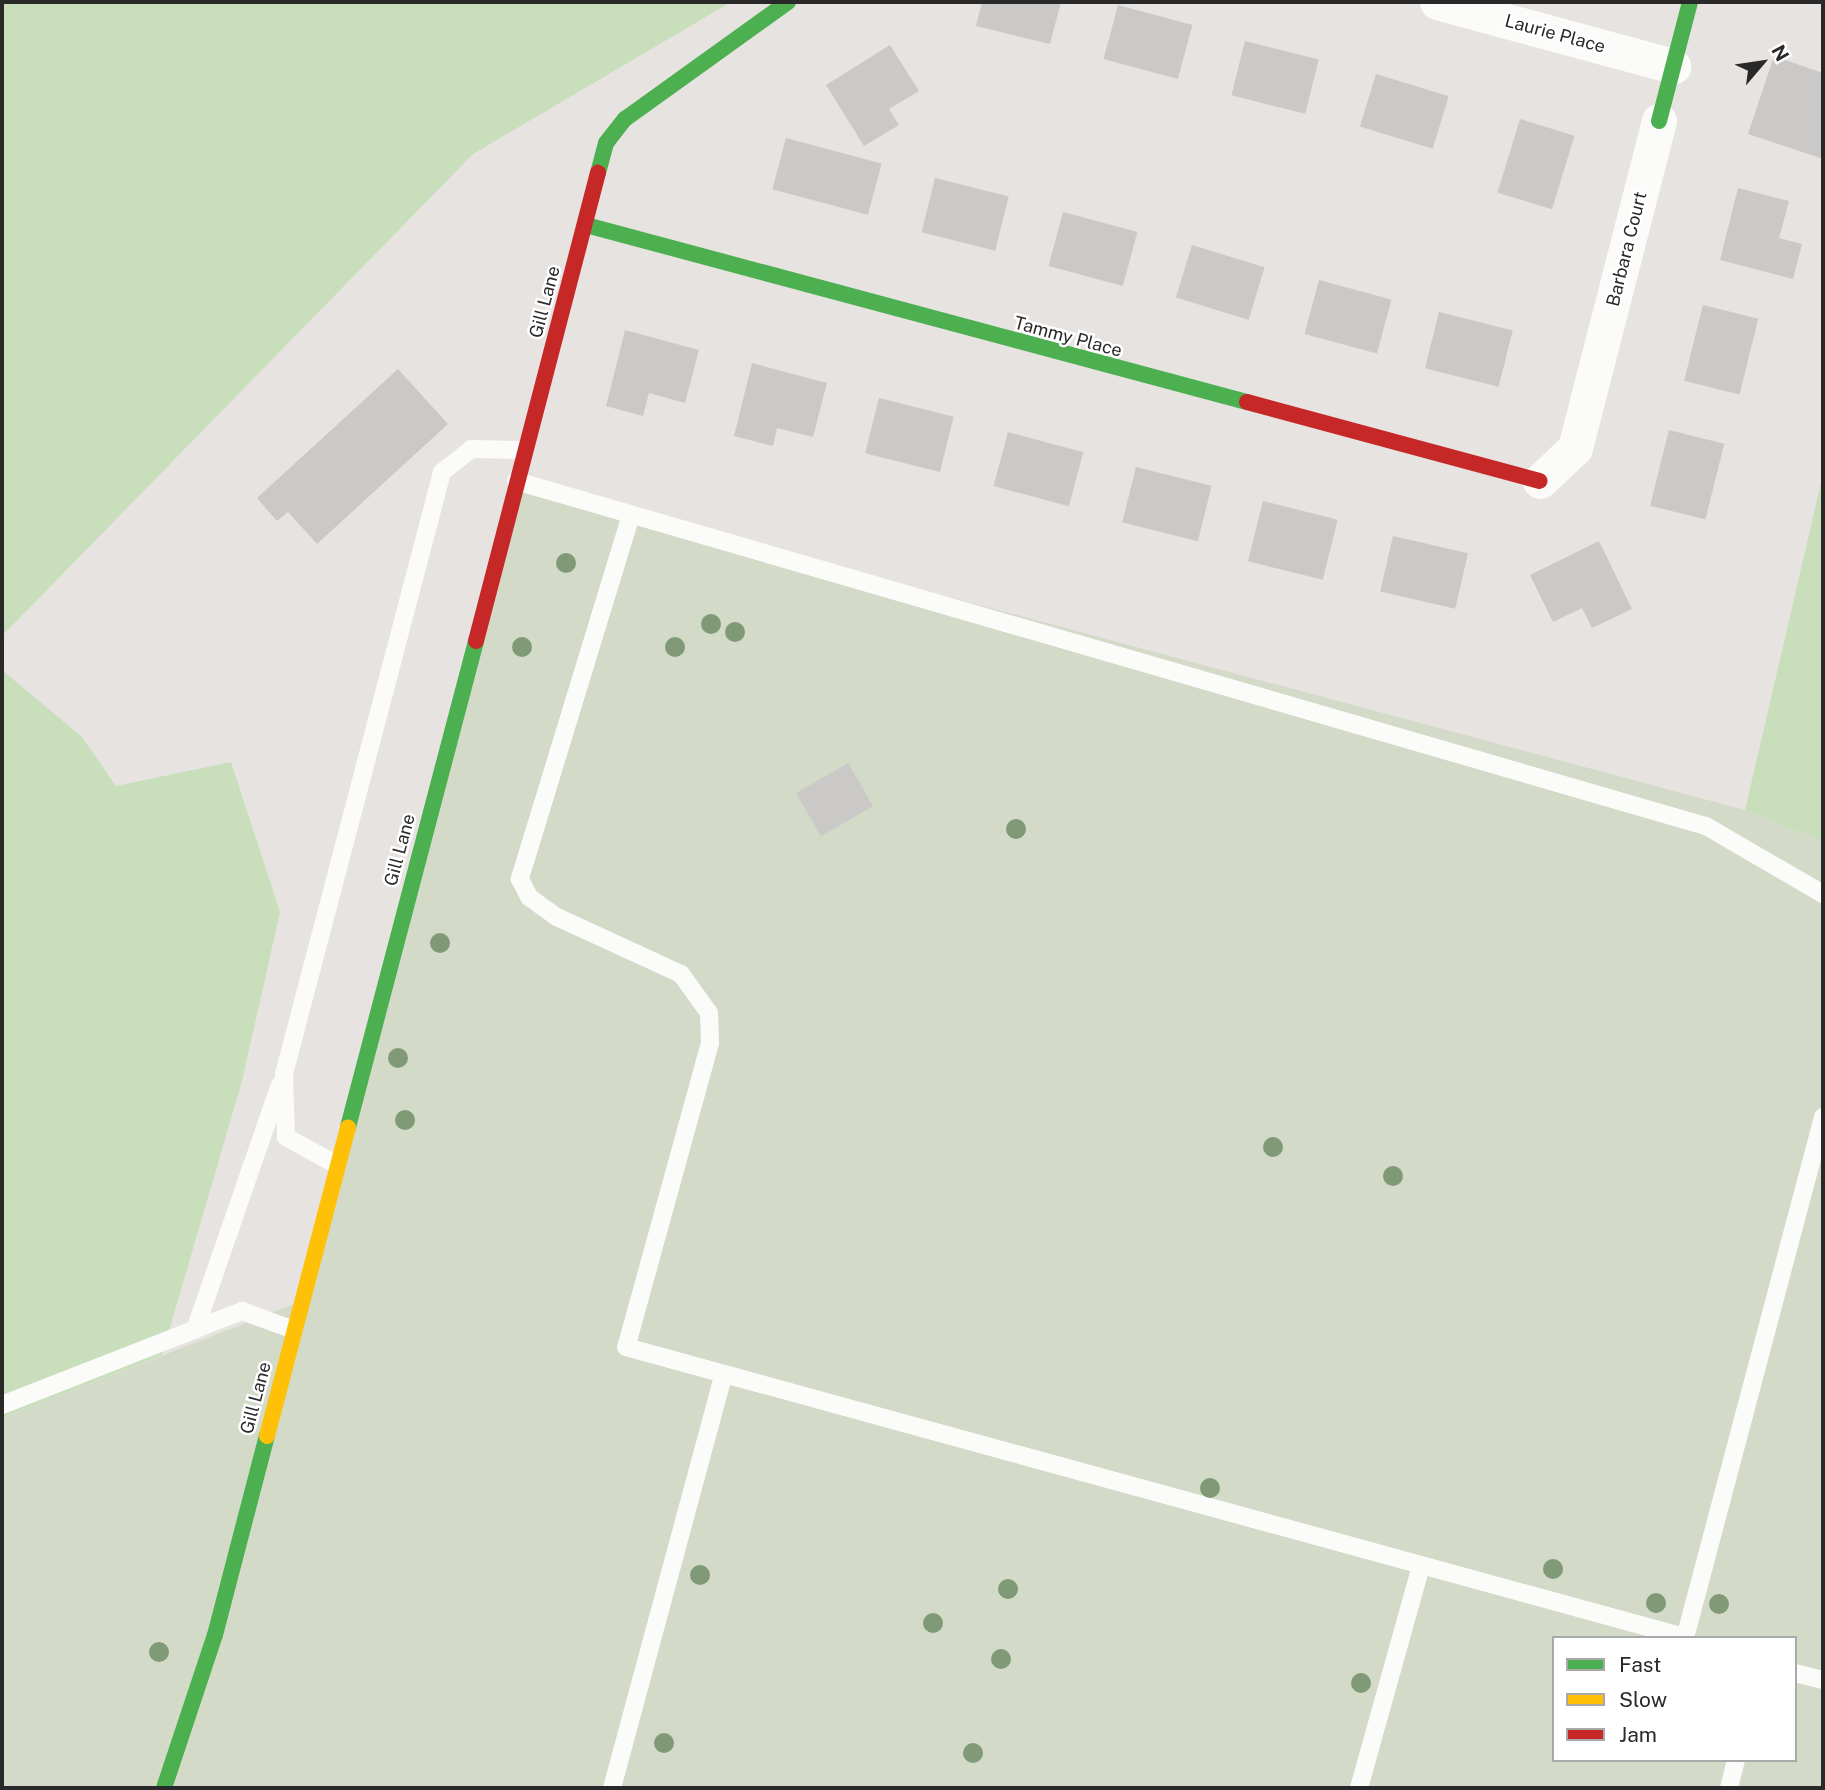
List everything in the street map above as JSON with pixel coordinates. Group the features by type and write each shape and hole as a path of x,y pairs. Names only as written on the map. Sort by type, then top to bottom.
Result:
{"street":[{"name":"Gill Lane","path":"164,1788 215,1635 606,143 625,119 788,2"},
{"name":"Laurie Place","path":"1437,2 1673,66"},
{"name":"Barbara Court","path":"1540,481 1559,471 1576,448 1690,2"},
{"name":"Tammy Place","path":"586,225 1540,481"}],"lane":[{"path":"195,1330 284,1074 442,472 471,449 524,450"},
{"path":"516,481 1706,826 1823,894"},
{"path":"631,515 520,879 529,897 557,917 673,968 699,992 709,1013 710,1043 626,1347 723,1376 1677,1636"},
{"path":"284,1074 286,1137 337,1165"},
{"path":"1685,1636 1823,1117"},
{"path":"2,1405 242,1311 294,1330"},
{"path":"611,1788 723,1376"},
{"path":"1359,1788 1422,1566"},
{"path":"1797,1674 1823,1680"},
{"path":"1729,1788 1736,1762"}],"green space":[{"path":"2,2 731,2 473,154 2,636"},
{"path":"1823,474 1823,842 1745,810"},
{"path":"516,481 1745,810 1823,842 1823,1788 2,1788 2,1418 297,1303"},
{"path":"2,670 82,737 116,786 231,762 280,912 242,1081 162,1355 2,1418"}],"building":[{"path":"982,2 1061,2 1050,44 976,26"},
{"path":"1118,5 1192,25 1178,79 1104,59"},
{"path":"1245,41 1319,59 1305,114 1231,95"},
{"path":"890,45 919,91 889,109 899,125 864,146 826,85"},
{"path":"1774,56 1823,73 1823,159 1748,134"},
{"path":"1376,74 1449,96 1433,149 1360,127"},
{"path":"1520,119 1575,136 1552,209 1497,193"},
{"path":"786,138 882,164 868,215 772,189"},
{"path":"935,178 1009,196 995,251 921,232"},
{"path":"1738,188 1789,201 1779,238 1802,244 1793,279 1720,260"},
{"path":"1063,212 1137,232 1123,286 1049,266"},
{"path":"1192,245 1265,267 1249,320 1176,298"},
{"path":"1319,280 1391,299 1377,354 1305,334"},
{"path":"1703,305 1758,319 1739,394 1684,381"},
{"path":"1439,312 1513,330 1499,387 1425,368"},
{"path":"625,330 699,350 685,403 649,393 643,416 606,406"},
{"path":"752,363 827,383 813,437 777,428 773,446 734,436"},
{"path":"398,369 448,424 317,544 288,512 277,521 257,498"},
{"path":"879,398 954,417 940,472 865,453"},
{"path":"1669,430 1724,444 1705,519 1650,506"},
{"path":"1008,432 1083,452 1069,506 994,486"},
{"path":"1136,467 1212,486 1198,541 1122,522"},
{"path":"1263,501 1338,520 1323,580 1248,561"},
{"path":"1393,536 1468,553 1455,609 1380,592"},
{"path":"1599,541 1632,609 1592,628 1582,608 1553,622 1530,575"},
{"path":"848,763 873,806 821,836 796,793"}],"traffic: fast":[{"path":"598,173 606,143 625,119 788,2"},
{"path":"1659,121 1690,2"},
{"path":"586,225 1247,402"},
{"path":"348,1127 476,641"},
{"path":"164,1788 215,1635 267,1436"}],"traffic: slow":[{"path":"267,1436 348,1127"}],"traffic: jam":[{"path":"476,641 598,173"},
{"path":"1247,402 1540,481"}]}
